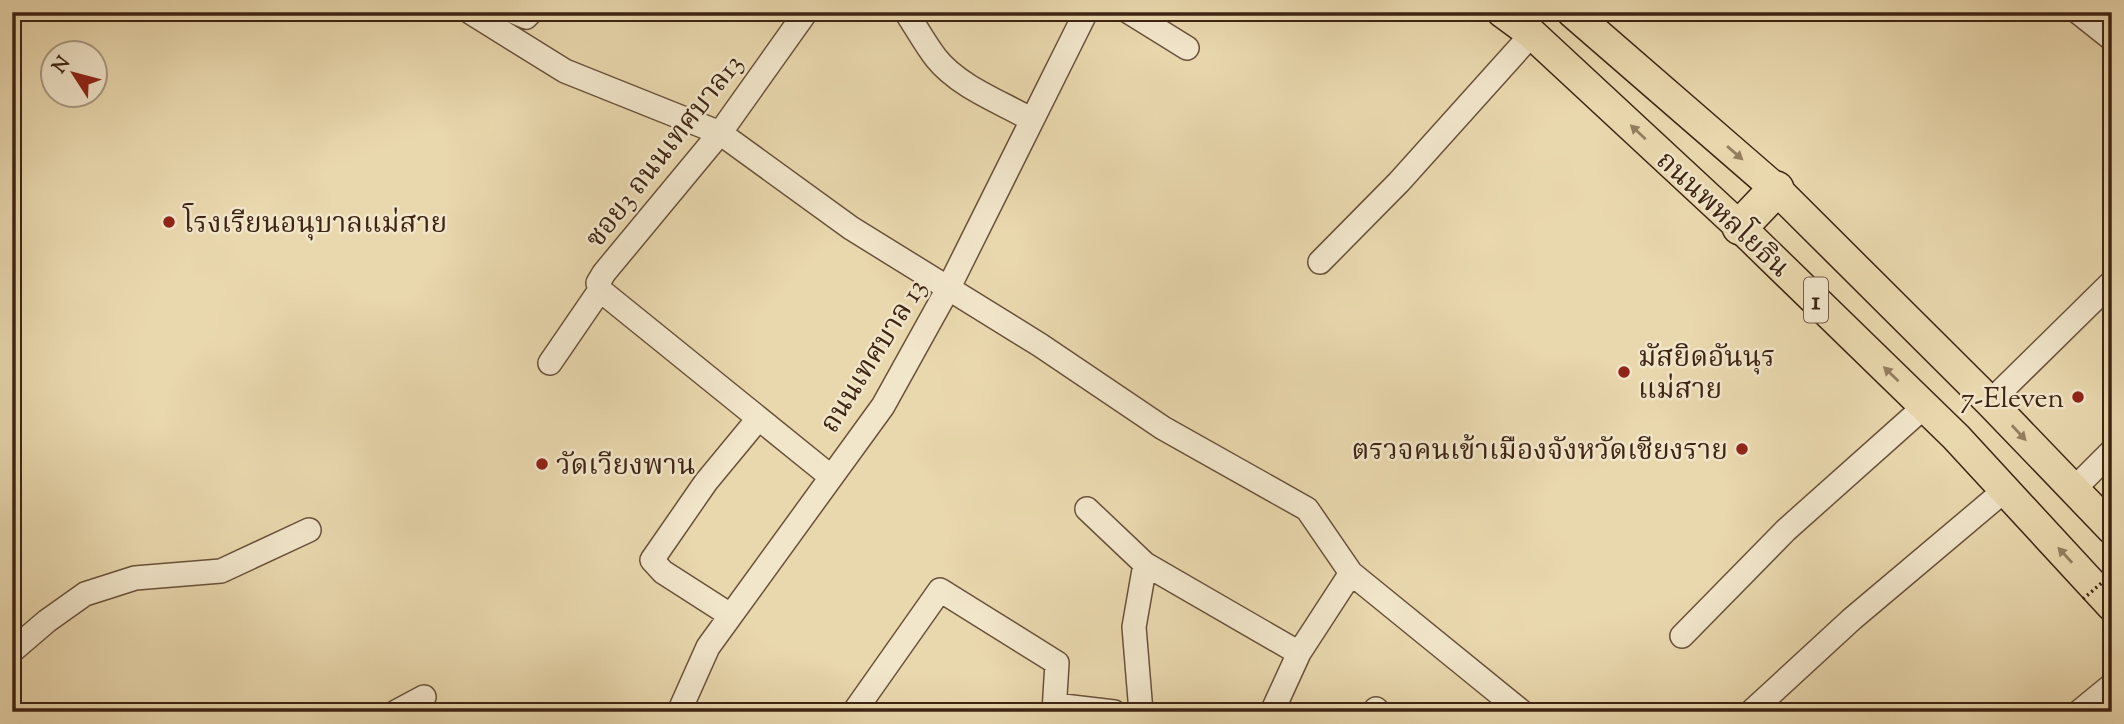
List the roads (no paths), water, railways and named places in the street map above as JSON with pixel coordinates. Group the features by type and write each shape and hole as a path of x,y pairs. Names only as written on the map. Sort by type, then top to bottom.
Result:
{"highway":[{"path":"1740,227 1776,190"}],"main road":[{"name":"ถนนพหลโยธิน","path":"1502,12 1532,34 1740,227 1925,406 2112,606"},
{"name":"ถนนพหลโยธิน","path":"1581,15 1776,190 1990,402 2112,529"}],"street":[{"path":"470,12 565,71 720,133 851,228 949,287 1163,428 1307,509 1351,573 1522,712"},
{"path":"514,12 526,17 531,12"},
{"name":"ซอย3 ถนนเทศบาล13","path":"806,12 720,133 598,283 600,290 830,476"},
{"path":"906,12 936,59 947,70 1032,120"},
{"name":"ถนนเทศบาล 13","path":"679,712 708,648 730,615 883,406 949,287 1086,12"},
{"path":"1129,12 1187,48"},
{"path":"2078,12 2112,39"},
{"path":"1320,261 1399,182 1532,34"},
{"path":"1990,402 2112,282"},
{"path":"550,363 600,290"},
{"path":"1682,636 1786,530 1925,406"},
{"path":"730,615 663,572 652,560 706,482 758,419"},
{"path":"2073,490 2112,451"},
{"path":"1751,712 1852,620 2005,490"},
{"path":"1087,509 1145,564 1299,653"},
{"path":"12,651 47,621 85,594 135,578 221,571 309,530"},
{"path":"1141,712 1134,627 1145,564"},
{"path":"1272,712 1299,653 1351,573"},
{"path":"854,712 940,590 1057,663 1055,708 1114,712"},
{"path":"2079,712 2112,685"},
{"path":"396,712 424,697"}],"place":[{"name":"โรงเรียนอนุบาลแม่สาย","path":"169,222"},
{"name":"มัสยิดอันนุร แม่สาย","path":"1624,372"},
{"name":"7-Eleven","path":"2078,397"},
{"name":"ตรวจคนเข้าเมืองจังหวัดเชียงราย","path":"1742,449"},
{"name":"วัดเวียงพาน","path":"542,464"}]}
